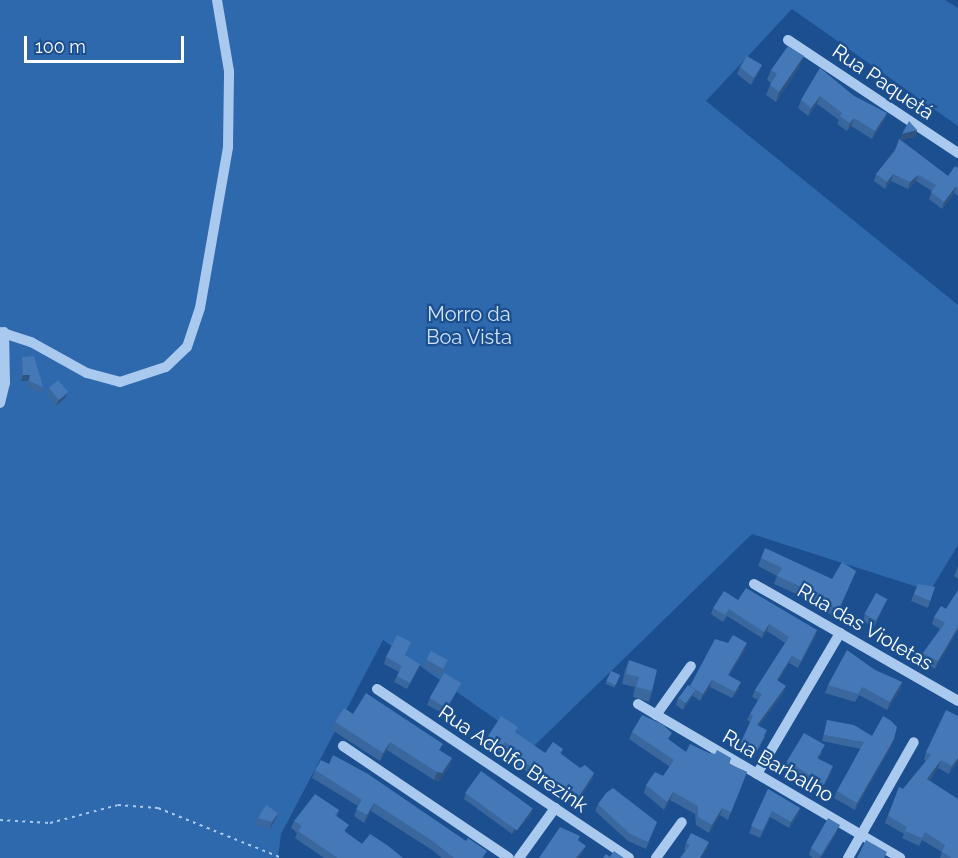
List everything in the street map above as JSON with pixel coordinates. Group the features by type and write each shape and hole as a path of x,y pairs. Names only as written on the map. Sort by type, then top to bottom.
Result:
{"street":[{"path":"0,402 5,383 2,332 31,342 87,373 120,382 166,367 187,347 200,308 228,147 229,71 217,0"},
{"name":"Rua Paquetá","path":"788,40 958,153"},
{"name":"Rua das Violetas","path":"754,584 958,701"},
{"path":"757,774 840,633"},
{"path":"656,715 691,666"},
{"name":"Rua Adolfo Brezink","path":"377,689 629,858"},
{"name":"Rua Barbalho","path":"638,704 900,858"},
{"path":"848,858 914,742"},
{"path":"343,746 509,858"},
{"path":"519,858 555,808"},
{"path":"656,858 682,822"}],"path":[{"path":"0,820 51,823 118,805 158,808 282,858"}],"green space":[{"name":"Morro da Boa Vista","path":"0,0 945,0 958,8 958,126 792,9 706,101 958,305 958,545 930,591 752,534 534,746 383,640 281,834 278,858 0,858"}],"building":[{"path":"788,46 804,56 779,92 770,85 777,74 771,70"},
{"path":"747,56 762,65 754,78 740,67"},
{"path":"820,68 854,96 887,113 875,131 854,118 850,123 840,116 842,113 820,96 811,108 801,100"},
{"path":"909,121 917,130 902,134"},
{"path":"899,139 948,176 955,166 958,168 958,188 956,186 944,202 931,192 936,185 918,175 910,182 893,174 887,182 876,174 895,151"},
{"path":"34,356 43,387 29,381 30,375 23,375 22,357"},
{"path":"58,380 68,392 59,400 49,388"},
{"path":"765,548 832,579 842,562 856,571 838,611 822,596 777,576 782,568 761,558"},
{"path":"918,584 935,587 930,601 914,594"},
{"path":"746,588 817,630 801,661 792,656 777,680 786,686 757,725 767,730 757,750 741,742 753,716 750,714 762,694 755,690 789,637 769,624 764,632 729,609 725,615 713,608 724,591 738,600"},
{"path":"958,590 958,627 938,661 923,653 945,623 934,617 941,606 946,609"},
{"path":"876,593 887,599 876,620 864,614"},
{"path":"397,635 411,642 405,655 420,664 410,683 397,676 402,666 386,657"},
{"path":"733,635 747,643 728,675 741,682 735,692 712,680 703,694 690,686 715,639 728,643"},
{"path":"847,650 875,670 902,682 890,702 862,687 858,694 828,685"},
{"path":"431,651 448,660 443,669 426,660"},
{"path":"629,660 657,670 652,691 636,687 639,677 626,674"},
{"path":"611,671 620,675 616,685 607,681"},
{"path":"444,673 461,683 447,708 430,698"},
{"path":"688,685 695,690 686,703 679,698"},
{"path":"366,693 443,744 439,750 452,758 442,773 390,742 383,753 335,722 344,708 353,714"},
{"path":"946,710 958,716 958,758 952,766 941,760 927,779 958,799 958,858 952,858 942,852 945,845 925,832 922,838 905,831 907,827 888,816 899,787 903,789 931,755 926,752"},
{"path":"642,715 662,724 672,733 668,739 686,752 690,744 709,753 715,754 717,750 731,758 729,764 747,772 731,812 722,808 712,825 698,817 698,806 673,792 667,802 646,785 655,772 663,776 674,760 632,732"},
{"path":"501,716 518,727 515,732 545,753 553,742 563,749 560,753 580,768 585,765 594,773 580,795 515,757 519,752 505,742 502,745 488,736"},
{"path":"883,716 897,727 894,739 857,803 837,791 864,742 824,735 827,720 854,725 872,736"},
{"path":"804,733 825,745 817,758 833,766 824,784 787,761"},
{"path":"333,755 368,774 466,841 468,838 487,851 482,858 454,858 434,842 374,803 367,815 356,809 362,800 315,770 321,760 329,764"},
{"path":"481,771 533,809 517,830 465,793"},
{"path":"613,788 657,822 648,842 630,834 598,804"},
{"path":"768,789 800,808 791,822 772,811 762,831 751,826"},
{"path":"315,794 339,810 335,815 349,825 344,831 362,844 370,834 403,858 338,858 298,831 302,826 294,821"},
{"path":"266,805 278,813 272,822 258,818"},
{"path":"828,818 840,825 821,855 811,848"},
{"path":"560,827 580,836 578,840 586,846 576,858 539,858"},
{"path":"691,833 709,842 700,858 680,858 690,845 686,843"},
{"path":"866,840 887,852 884,858 857,858"},
{"path":"614,851 624,858 603,858 606,854 610,857"}]}
